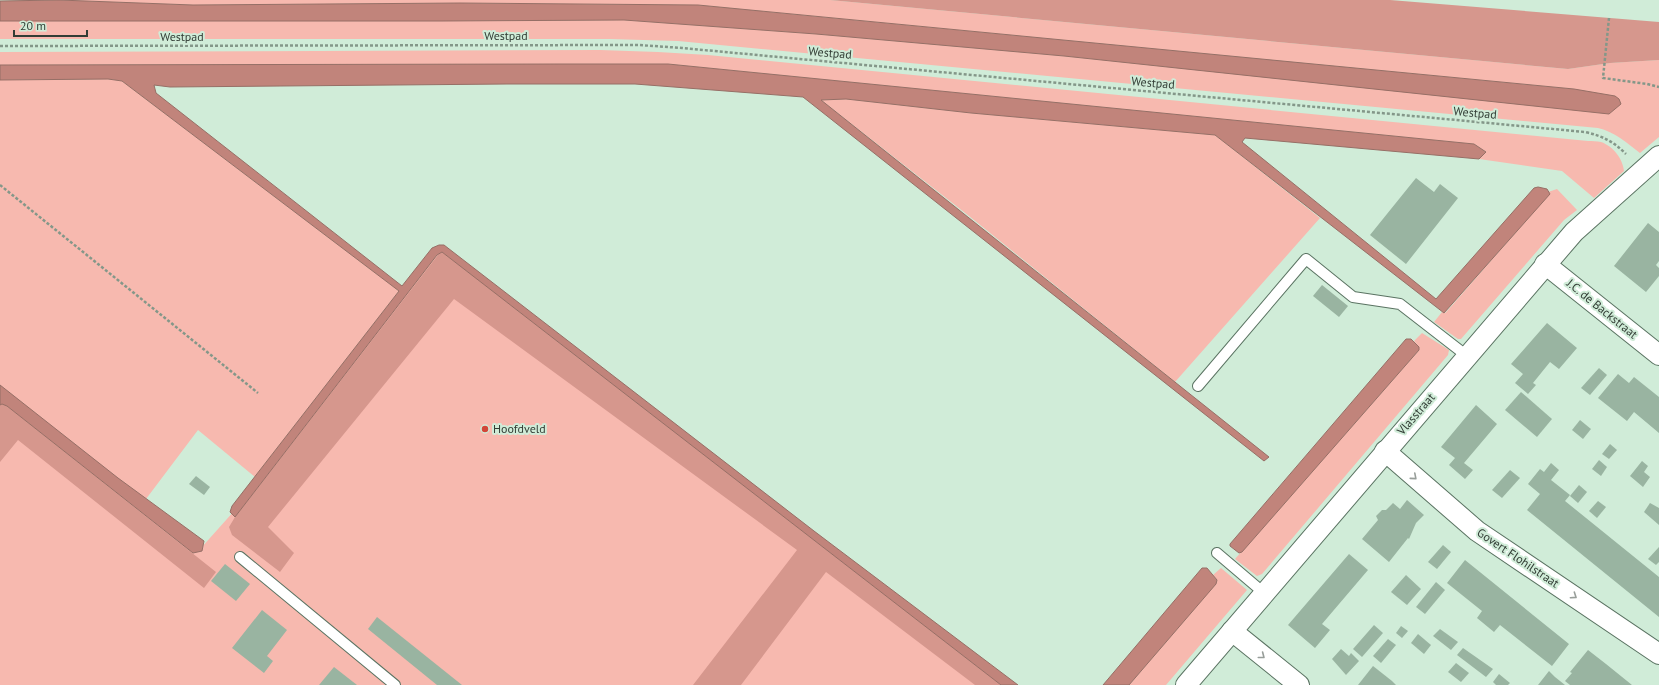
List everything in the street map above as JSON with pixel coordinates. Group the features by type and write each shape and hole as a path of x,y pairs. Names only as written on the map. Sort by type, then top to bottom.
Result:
{"street":[{"name":"Vlasstraat","path":"1186,685 1545,264 1574,232 1659,156"},
{"name":"J.C. de Backstraat","path":"1545,264 1659,355"},
{"name":"Govert Flohilstraat","path":"1385,451 1477,531 1659,654"},
{"path":"1232,631 1299,685"}],"lane":[{"path":"1198,386 1306,260 1353,297 1400,304 1467,356"},
{"path":"1217,553 1264,593"},
{"path":"240,557 395,685"}],"path":[{"path":"1609,18 1603,78 1659,87"},
{"name":"Westpad","path":"0,46 639,45 682,48 1585,132 1609,139 1642,170"},
{"path":"0,185 258,393"}],"shaded area":[{"path":"59,0 830,0 1568,69 1610,63 1659,60 1659,137 1640,153 1615,135 1598,128 678,41 609,39 0,39 0,21 624,20 816,34 1064,56 1351,86 1574,89 698,5 460,3 193,5"},
{"path":"59,0 193,5 460,3 698,5 1574,89 1615,96 1619,99 1621,104 1609,114 1064,56 816,34 624,20 0,21 0,1"},
{"path":"830,0 1390,0 1659,22 1659,60 1610,63 1568,69"},
{"path":"600,50 708,55 1598,141 1610,147 1617,154 1622,162 1624,171 1594,198 1562,171 1479,159 1486,152 1474,144 668,64 0,65 0,52"},
{"path":"668,64 1474,144 1486,152 1479,159 1245,138 1242,142 1436,299 1534,188 1538,187 1547,189 1550,194 1444,313 1215,135 971,113 846,99 821,100 1269,457 1264,461 803,97 635,84 170,87 154,85 156,93 402,286 432,248 439,245 444,245 814,531 1018,685 1001,685 442,252 437,255 235,517 230,512 232,506 399,291 122,81 108,79 0,80 0,65"},
{"path":"108,79 122,81 399,291 255,477 198,430 143,503 201,548 235,510 442,249 1008,685 0,685 0,80"},
{"path":"846,99 971,113 1215,135 1320,218 1175,382 969,216 821,100"},
{"path":"1557,189 1577,210 1564,220 1461,339 1458,339 1434,322 1442,312 1445,313 1448,310 1549,194 1548,192"},
{"path":"442,252 1001,685 975,685 826,572 741,685 693,685 797,550 454,299 268,527 294,553 280,572 232,535 229,527 235,517 438,255"},
{"path":"1422,333 1449,350 1448,355 1262,574 1257,576 1235,559 1419,350 1419,347 1414,341"},
{"path":"1406,339 1411,339 1419,347 1419,350 1242,552 1239,553 1230,546 1230,544"},
{"path":"0,385 118,478 204,541 202,551 193,553 7,406 2,404 0,405"},
{"path":"2,404 7,406 216,572 204,588 18,440 0,462 0,405"},
{"path":"1202,568 1207,568 1217,580 1216,584 1129,685 1103,685"},
{"path":"1221,568 1247,590 1166,685 1129,685 1215,584 1217,580 1213,575"}],"building":[{"path":"1416,178 1434,192 1440,184 1458,198 1406,264 1370,235"},
{"path":"1648,223 1659,232 1659,261 1656,265 1659,268 1659,276 1646,292 1614,266"},
{"path":"1322,285 1348,306 1339,317 1313,296"},
{"path":"1547,323 1577,348 1559,369 1550,362 1533,383 1536,385 1528,394 1515,383 1523,374 1511,364"},
{"path":"1599,368 1607,375 1590,395 1581,388"},
{"path":"1618,374 1629,383 1634,377 1659,397 1659,433 1634,412 1627,421 1598,398"},
{"path":"1521,392 1552,419 1537,437 1505,410"},
{"path":"1476,405 1497,424 1464,463 1473,470 1465,479 1449,465 1455,458 1441,447"},
{"path":"1580,420 1591,429 1583,439 1572,430"},
{"path":"1610,444 1617,450 1609,459 1602,454"},
{"path":"1599,460 1607,467 1601,476 1592,469"},
{"path":"1642,461 1648,466 1644,472 1650,477 1643,487 1630,476"},
{"path":"1551,463 1559,470 1551,480 1570,495 1565,501 1659,577 1659,617 1527,510 1540,494 1528,484 1540,469 1544,472"},
{"path":"1510,470 1520,478 1502,498 1492,490"},
{"path":"196,476 210,487 204,495 189,484"},
{"path":"1579,485 1587,492 1578,503 1570,496"},
{"path":"1407,500 1424,515 1416,523 1409,539 1408,538 1389,562 1362,539 1378,520 1376,516 1382,510 1386,510 1393,503 1400,509"},
{"path":"1598,501 1606,507 1597,518 1589,511"},
{"path":"1650,503 1659,508 1659,525 1644,512"},
{"path":"1443,545 1451,552 1437,569 1428,562"},
{"path":"1659,547 1659,562 1656,565 1648,559"},
{"path":"1349,554 1368,570 1322,624 1330,630 1315,648 1288,625"},
{"path":"1465,560 1569,644 1552,666 1500,625 1494,632 1477,618 1482,611 1447,583"},
{"path":"225,564 250,584 236,601 211,581"},
{"path":"1406,575 1421,589 1407,605 1391,592"},
{"path":"1436,582 1445,590 1425,614 1416,607"},
{"path":"262,610 287,630 267,656 273,661 264,673 232,648"},
{"path":"377,617 462,685 437,685 368,629"},
{"path":"1374,625 1383,633 1362,657 1353,649"},
{"path":"1401,626 1408,631 1402,638 1396,633"},
{"path":"1440,629 1458,642 1451,650 1433,636"},
{"path":"1418,634 1431,645 1424,654 1411,643"},
{"path":"1388,639 1396,645 1381,663 1373,656"},
{"path":"1463,648 1493,669 1486,677 1457,655"},
{"path":"1341,649 1349,656 1351,653 1359,661 1346,675 1332,659"},
{"path":"1588,650 1632,685 1570,685 1565,681 1572,673 1570,672"},
{"path":"1456,663 1469,673 1461,682 1448,672"},
{"path":"1373,666 1392,681 1396,685 1358,685"},
{"path":"334,667 357,685 319,685"},
{"path":"1549,671 1555,677 1565,685 1538,685"},
{"path":"1499,674 1510,683 1508,685 1496,685 1493,682"}],"place":[{"name":"Hoofdveld","path":"485,429"}]}
